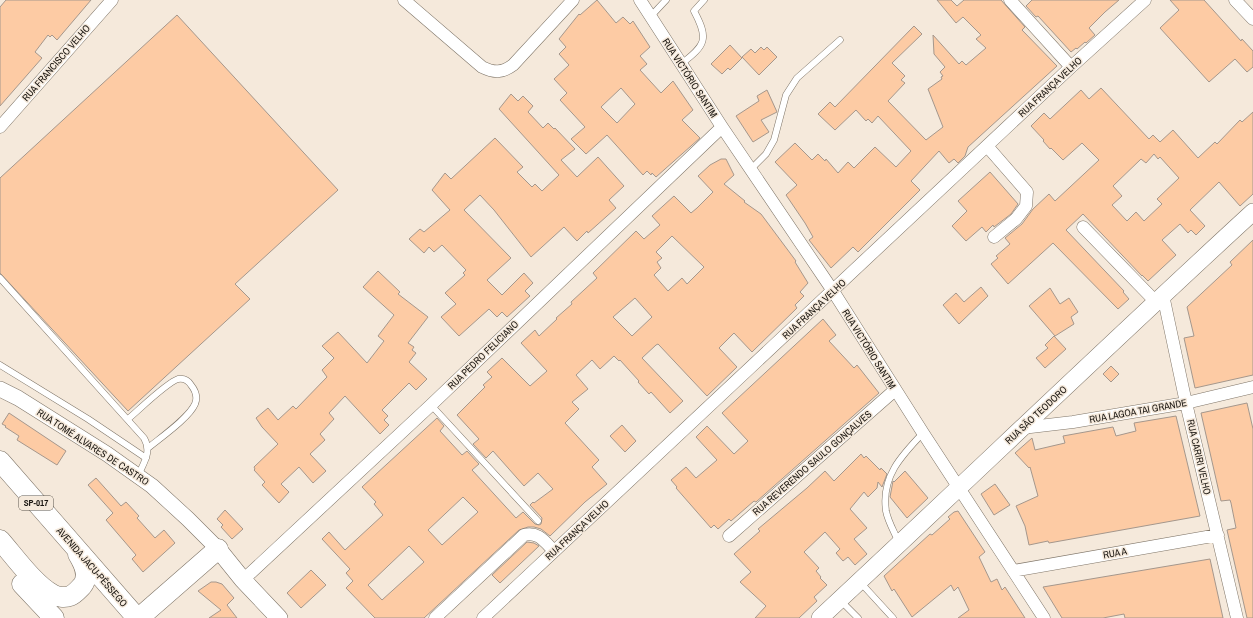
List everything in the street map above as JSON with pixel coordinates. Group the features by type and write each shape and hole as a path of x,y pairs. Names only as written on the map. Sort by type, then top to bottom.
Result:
{"highway":[{"name":"AVENIDA JACU-PÊSSEGO","path":"0,461 138,618"},
{"path":"0,540 43,588 60,597 75,594 84,584 86,578 86,570 82,560 72,544"},
{"path":"138,618 218,549"},
{"path":"0,558 54,618"}],"main road":[{"name":"RUA SÃO TEODORO","path":"820,618 860,582 1159,298 1253,212"},
{"name":"RUA TOMÉ ALVARES DE CASTRO","path":"218,549 243,580 279,618"}],"street":[{"name":"RUA FRANCISCO VELHO","path":"0,127 112,0"},
{"path":"404,0 482,67 490,71 497,72 506,70 513,65 573,0"},
{"name":"RUA VICTÓRIO SANTIM","path":"640,0 750,170 833,291 895,390 1044,618"},
{"path":"1010,0 1071,67"},
{"name":"RUA FRANÇA VELHO","path":"483,618 1071,67 1145,0"},
{"path":"1237,0 1253,19"},
{"name":"RUA PEDRO FELICIANO","path":"243,580 432,405 722,127"},
{"path":"987,146 1027,192 1026,206 1016,219 994,237"},
{"path":"1083,227 1159,298"},
{"name":"RUA CARIRI VELHO","path":"1159,298 1186,403 1237,618"},
{"name":"RUA LAGOA TAI GRANDE","path":"1022,428 1073,422 1186,403 1253,387"},
{"name":"RUA TOMÉ ALVARES DE CASTRO","path":"0,389 107,454 152,486 218,549"},
{"name":"RUA REVERENDO SAULO GONÇALVES","path":"729,536 895,390"},
{"path":"435,618 524,534 530,533 538,535 554,551"},
{"name":"RUA A","path":"1013,572 1218,535"}],"lane":[{"path":"651,16 666,0"},
{"path":"681,64 695,53 704,38 703,28 694,12 704,0"},
{"path":"750,170 766,154 774,140 786,95 797,78 840,40"},
{"path":"0,278 144,438 148,444 148,448 146,458 138,476"},
{"path":"0,365 88,419 146,458"},
{"path":"128,419 167,385 176,380 184,379 188,381 195,389 197,396 195,404 188,414 148,448"},
{"path":"432,405 538,521"},
{"path":"899,545 886,512 888,481 890,475 904,453 923,433"},
{"path":"860,582 893,618"},
{"path":"840,599 858,618"}],"building":[{"path":"6,0 91,0 57,40 52,35 50,37 48,35 35,52 42,58 0,106 0,7"},
{"path":"597,0 616,23 623,17 630,24 633,21 650,47 640,56 647,64 640,70 661,93 673,81 693,110 682,120 700,138 656,177 647,171 643,175 607,135 586,154 571,139 585,127 560,100 567,93 554,79 569,65 559,54 566,47 559,39 579,14 580,15","holes":["621,88 635,104 617,123 601,107"]},
{"path":"937,0 951,0 957,6 964,0 1001,0 1025,27 1022,30 1057,66 968,147 965,156 958,163 954,159 949,163 939,151 911,181 920,190 858,252 853,247 831,268 809,240 813,237 786,195 797,185 775,162 795,143 812,160 818,154 825,161 826,159 838,173 848,162 854,168 875,147 896,167 911,151 878,116 872,123 868,119 866,121 856,110 835,130 818,114 830,102 835,107 914,26 922,34 892,63 905,76 901,80 905,83 888,101 926,140 943,127 928,89 942,79 941,77 943,76 940,72 945,67 934,54 933,35 959,64 962,61 966,65 986,48 976,39 981,35 963,17 956,23"},
{"path":"1032,0 1119,0 1089,28 1095,35 1086,43 1085,42 1071,52 1038,16 1036,17 1026,6"},
{"path":"1170,0 1204,0 1241,41 1242,39 1253,51 1253,67 1247,72 1235,59 1209,82 1160,28 1179,10"},
{"path":"177,15 338,190 235,284 250,299 128,411 0,273 0,178"},
{"path":"730,45 742,58 730,70 728,68 722,74 711,64"},
{"path":"761,47 764,50 767,47 777,57 759,75 742,57 751,49 755,53"},
{"path":"1101,88 1149,139 1153,135 1160,142 1173,130 1198,158 1215,142 1217,144 1240,120 1242,122 1253,112 1253,194 1240,206 1219,182 1190,210 1205,226 1196,235 1191,230 1188,233 1180,224 1162,240 1176,255 1148,281 1083,214 1066,230 1124,291 1123,292 1129,299 1118,309 1053,243 1008,284 991,264 998,258 996,256 1010,244 1005,238 1022,224 1033,209 1049,194 1055,201 1099,160 1082,143 1063,160 1051,148 1050,149 1031,126 1044,113 1050,119 1081,90 1089,99","holes":["1154,154 1158,159 1160,157 1179,178 1157,199 1162,204 1144,221 1136,212 1127,221 1112,205 1122,196 1113,186 1141,159 1146,163"]},
{"path":"767,90 777,112 761,120 769,132 753,142 736,116 759,101 757,96"},
{"path":"511,94 518,101 523,96 533,106 528,112 543,128 548,123 554,129 555,128 575,149 561,160 577,177 598,157 624,186 609,200 616,208 588,233 587,231 577,241 564,227 531,257 494,210 480,195 464,210 511,258 487,280 502,295 524,273 533,283 525,291 530,296 507,317 502,312 497,317 489,309 459,336 441,317 456,304 445,293 465,275 463,273 466,270 442,245 434,252 429,247 424,253 409,239 420,229 424,232 450,210 432,190 445,173 451,179 495,138 523,167 517,172 532,187 535,184 542,191 559,175 499,109"},
{"path":"721,159 726,159 734,175 724,184 745,201 744,202 761,214 796,261 795,262 808,283 800,292 804,296 795,305 797,308 752,352 734,333 719,348 737,367 707,396 658,344 656,345 642,358 683,401 670,413 651,392 649,394 620,360 619,361 614,356 600,369 592,360 576,375 588,389 572,402 579,409 565,423 599,460 592,467 607,484 585,502 550,536 541,529 534,527 519,530 424,618 375,618 346,588 353,581 346,573 350,569 322,539 329,532 345,550 383,515 374,504 376,502 362,487 437,418 444,426 440,431 462,455 467,451 479,464 472,470 516,518 523,512 535,524 541,524 542,518 530,505 553,489 538,473 524,486 493,451 486,458 473,444 479,439 457,415 485,387 483,385 492,377 487,372 502,358 530,386 547,371 521,343 535,330 539,336 557,319 556,318 572,304 571,302 597,278 593,273 636,231 644,239 660,225 652,216 674,196 691,213 697,208 713,192 698,176 710,165","holes":["672,236 704,267 687,284 682,278 668,291 654,275 661,268 657,262 662,258 656,252","635,298 652,317 632,336 613,317","463,497 478,512 442,545 428,530","409,546 424,562 382,600 368,585"]},
{"path":"990,172 1018,204 1011,214 994,227 993,225 986,232 982,227 966,241 952,226 967,211 958,201"},
{"path":"1253,240 1253,375 1195,388 1184,338 1194,336 1187,307 1232,265 1230,262"},
{"path":"378,271 400,292 398,294 428,317 408,343 414,347 412,350 416,353 409,362 427,379 416,390 409,383 382,410 388,416 384,420 389,425 380,434 345,396 329,413 334,419 320,434 325,440 310,454 326,471 313,483 299,467 281,484 289,492 279,503 262,485 265,482 254,470 254,467 278,444 262,427 256,418 268,408 278,420 293,406 296,409 327,377 322,370 334,358 322,346 338,332 367,363 384,341 378,336 394,315 363,287"},
{"path":"981,287 988,296 959,324 943,305 956,293 964,302"},
{"path":"1050,288 1060,304 1069,298 1078,312 1071,317 1074,324 1055,336 1029,306"},
{"path":"823,319 836,335 829,341 854,368 857,365 879,393 756,502 754,501 731,521 729,519 718,529 714,525 711,528 676,488 677,487 671,480 686,467 696,478 717,460 696,437 707,426 734,454 748,441 722,413"},
{"path":"1054,336 1066,349 1045,368 1036,358 1048,348 1045,345"},
{"path":"1111,366 1119,374 1111,382 1103,374"},
{"path":"1247,403 1253,429 1253,618 1247,618 1227,530 1236,528 1231,503 1230,500 1221,501 1201,413"},
{"path":"9,413 66,451 57,465 17,440 19,436 2,424"},
{"path":"1176,416 1200,516 1049,543 1048,541 1029,545 1025,526 1016,506 1038,496 1030,467 1029,468 1015,453 1032,438 1035,450 1065,443 1063,436 1113,427 1116,436 1136,431 1134,423"},
{"path":"622,425 636,441 625,452 610,436"},
{"path":"861,454 864,458 866,456 880,470 881,468 887,474 882,487 878,482 877,488 868,497 864,492 850,509 867,528 854,539 867,554 855,565 848,557 843,561 836,553 840,549 825,532 804,552 819,568 816,571 827,585 814,597 817,601 799,618 755,618 766,606 740,582 751,572 734,554 760,531 758,529 825,471 834,481"},
{"path":"905,471 928,498 907,518 890,497 893,481 894,482"},
{"path":"96,478 121,506 126,502 139,516 137,518 155,538 164,530 175,543 143,572 132,559 136,555 106,520 113,513 88,485"},
{"path":"995,484 1010,505 994,515 981,494"},
{"path":"225,510 243,529 232,539 221,527 223,525 217,519"},
{"path":"958,511 985,552 979,557 991,582 997,579 1002,590 1005,587 1025,618 958,618 969,610 958,587 954,591 951,585 912,617 894,589 892,591 884,576 930,534 932,535 950,519 948,517 954,512"},
{"path":"527,542 534,543 539,546 500,583 492,575"},
{"path":"1210,559 1223,618 1125,618 1124,614 1103,618 1062,618 1043,587"},
{"path":"311,570 326,585 301,608 287,593"},
{"path":"211,582 222,584 234,598 227,605 237,618 209,618 221,610 198,591"}]}
